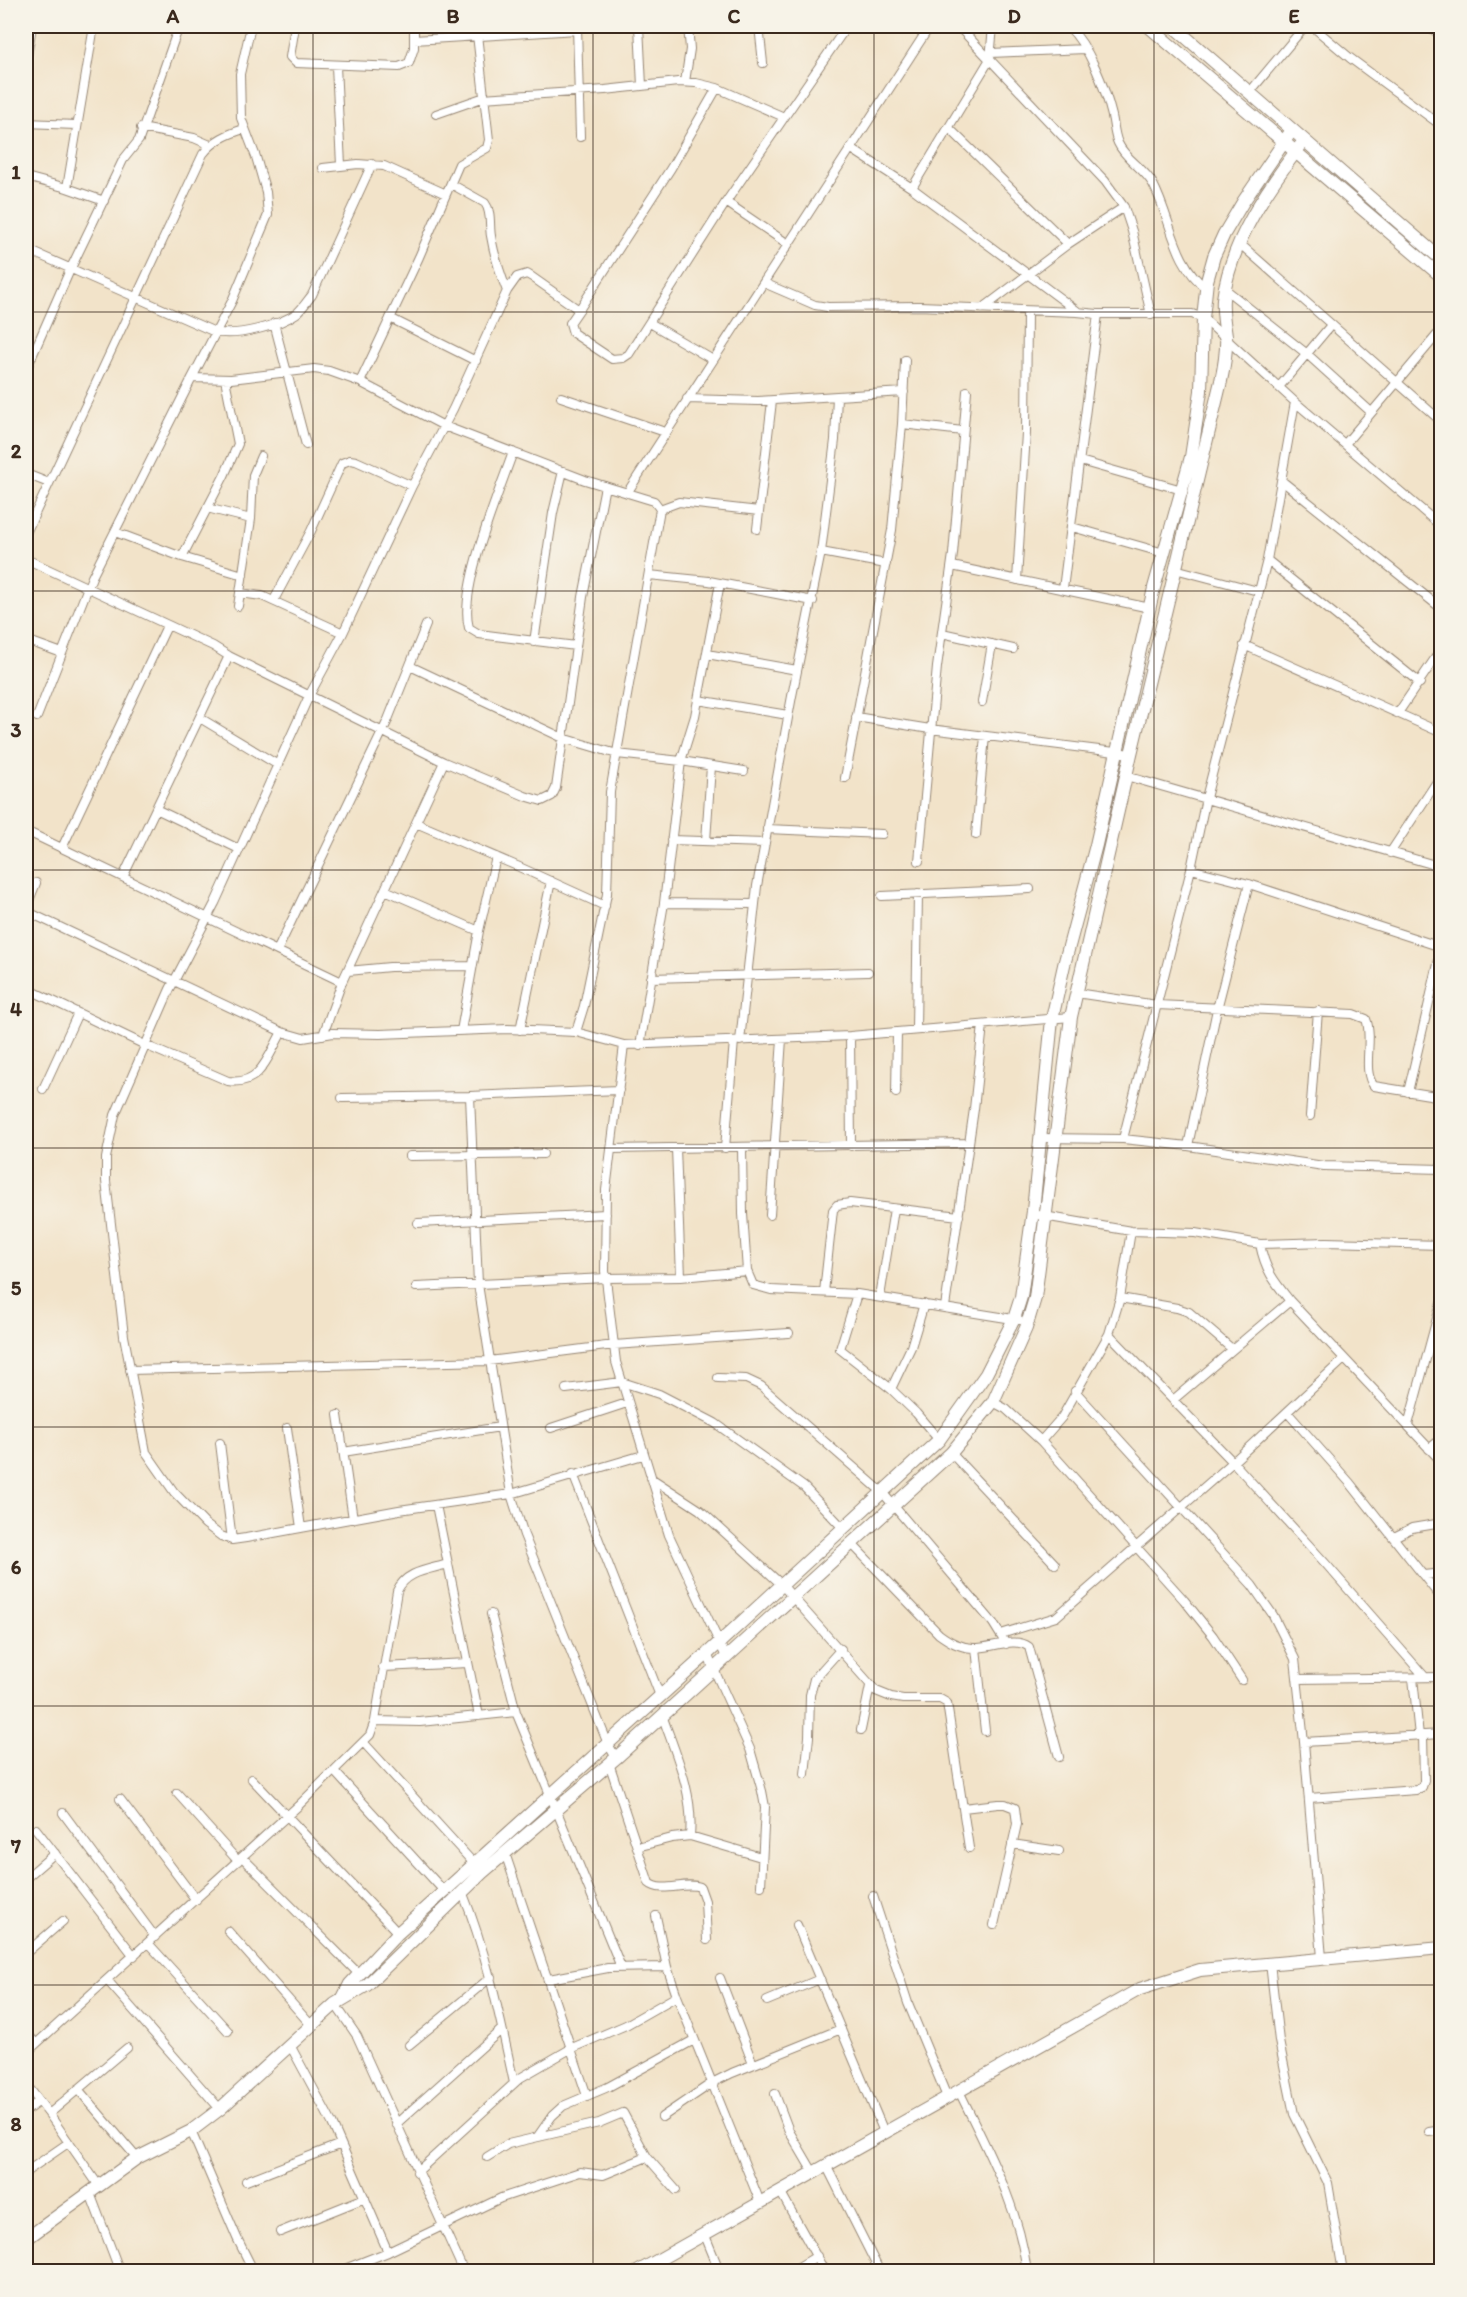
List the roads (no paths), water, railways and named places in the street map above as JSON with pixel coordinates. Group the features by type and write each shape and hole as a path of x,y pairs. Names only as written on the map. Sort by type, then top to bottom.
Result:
{"street":[{"path":"26,62 32,26"},
{"path":"67,188 94,26"},
{"path":"26,369 123,160 139,140 141,128 179,26"},
{"path":"37,717 88,587 232,301 268,215 266,192 256,156 241,118 240,74 251,26"},
{"path":"294,26 290,50 292,61 336,66 404,66 412,58 414,26"},
{"path":"639,26 642,86"},
{"path":"686,82 690,49 688,26"},
{"path":"759,26 763,63"},
{"path":"717,88 671,168 570,323 571,330 612,359 623,358 629,354 726,202 847,26"},
{"path":"627,493 930,26"},
{"path":"958,26 991,56 1105,181 1124,207 1132,231 1151,315"},
{"path":"912,189 991,56 993,26"},
{"path":"1068,26 1085,49 1104,88 1118,143 1144,170 1153,185 1188,271 1207,289"},
{"path":"1148,26 1283,140 1300,146 1442,260"},
{"path":"1173,26 1292,130 1300,146 1442,277"},
{"path":"1249,93 1305,26"},
{"path":"1312,26 1350,58 1442,126"},
{"path":"1428,26 1441,36"},
{"path":"414,40 477,30 577,28 580,137"},
{"path":"360,382 459,164 487,148 489,140 477,30"},
{"path":"991,56 1085,49"},
{"path":"336,66 340,165"},
{"path":"436,114 483,98 686,82 717,88 784,117"},
{"path":"26,123 76,124"},
{"path":"141,128 194,138 210,145"},
{"path":"949,128 1068,244"},
{"path":"26,533 203,154 220,138 244,129"},
{"path":"26,2240 137,2157 191,2131 220,2109 310,2025 339,2001 367,1985 482,1873 613,1760 951,1453 993,1402 1028,1321 1035,1298 1040,1138 1052,1019 1134,686 1150,608 1191,457 1201,391 1203,318 1214,256 1224,234 1283,140 1292,130"},
{"path":"339,2001 350,1984 398,1933 473,1862 608,1744 939,1440 986,1374 1014,1319 1021,1297 1055,1138 1076,993 1221,381 1226,337 1223,302 1225,288 1239,243 1278,172 1300,146"},
{"path":"850,148 912,189 1077,312"},
{"path":"26,249 215,332 225,335 237,333 274,323 300,311 312,295 372,164"},
{"path":"323,168 340,165 384,166 446,194"},
{"path":"26,177 104,201"},
{"path":"451,184 485,203 488,207 490,233 501,277 507,291"},
{"path":"726,202 788,244"},
{"path":"982,309 1068,244 1124,207"},
{"path":"1239,243 1442,422"},
{"path":"579,310 527,274 517,278 507,291 476,361 412,486 343,633 309,696 207,918 174,981 115,1115 106,1158 106,1181 130,1370 146,1452 174,1491 205,1524 221,1536 232,1540 511,1494 643,1455"},
{"path":"764,283 815,305 828,307 919,306 1098,314 1192,314 1203,318 1226,337 1295,402 1442,527"},
{"path":"1225,288 1307,354 1371,412"},
{"path":"1017,580 1026,433 1027,310"},
{"path":"1064,589 1098,314"},
{"path":"390,318 476,361"},
{"path":"274,323 306,445"},
{"path":"650,324 713,360"},
{"path":"1279,387 1331,325"},
{"path":"1345,444 1442,329"},
{"path":"845,778 892,530 902,424 905,360"},
{"path":"192,378 225,379 288,371 321,370 360,382 444,426 563,471 654,501 660,509 610,792 608,894 584,1006 576,1032"},
{"path":"182,556 238,444 225,379"},
{"path":"919,861 930,729 952,566 967,391"},
{"path":"687,399 772,400 904,392"},
{"path":"725,1148 755,904 767,829 821,552 835,440 837,396"},
{"path":"561,397 665,432"},
{"path":"757,529 772,400"},
{"path":"1122,1139 1267,560 1295,402"},
{"path":"902,424 963,431"},
{"path":"513,452 479,549 466,606 469,628 479,634 576,646"},
{"path":"238,606 251,519 253,475 261,456"},
{"path":"273,600 311,531 342,464 351,460 356,461 412,486"},
{"path":"1080,461 1182,490"},
{"path":"534,642 554,513 563,471"},
{"path":"26,474 49,483"},
{"path":"1282,481 1442,609"},
{"path":"26,559 213,646 444,762 542,801 552,796 556,788 576,646 605,486"},
{"path":"660,509 679,502 759,511"},
{"path":"207,508 251,519"},
{"path":"1072,527 1164,553"},
{"path":"115,532 243,575"},
{"path":"821,552 886,564"},
{"path":"1267,560 1420,682"},
{"path":"952,566 1150,608"},
{"path":"1175,570 1258,591"},
{"path":"650,575 720,583 813,601"},
{"path":"640,1046 664,903 681,761 698,699 720,583"},
{"path":"240,593 273,600 343,633"},
{"path":"277,951 383,730 426,625"},
{"path":"62,848 167,626"},
{"path":"942,633 1014,649"},
{"path":"26,640 62,653"},
{"path":"982,702 992,644"},
{"path":"1244,645 1442,733"},
{"path":"1398,713 1442,648"},
{"path":"707,654 797,670"},
{"path":"123,877 229,656"},
{"path":"410,666 563,738 617,754 744,771"},
{"path":"698,699 788,715"},
{"path":"856,717 930,729 1131,754"},
{"path":"200,718 278,765"},
{"path":"976,835 985,736"},
{"path":"323,1035 342,982 444,762"},
{"path":"705,841 711,766"},
{"path":"1390,853 1442,774"},
{"path":"1126,776 1442,867"},
{"path":"156,809 239,849"},
{"path":"416,823 605,906"},
{"path":"767,829 882,834"},
{"path":"26,831 342,982"},
{"path":"671,840 765,843"},
{"path":"461,1031 478,931 496,857"},
{"path":"1191,869 1249,884 1441,947 1408,1092"},
{"path":"519,1030 550,881"},
{"path":"36,883 26,909 282,1032 303,1038 333,1033 519,1030 576,1032 624,1045 640,1046 850,1036 1071,1017"},
{"path":"1188,1146 1217,1009 1249,884"},
{"path":"882,896 1030,889"},
{"path":"385,890 478,931"},
{"path":"916,1030 918,894"},
{"path":"664,903 755,904"},
{"path":"348,971 390,967 472,966"},
{"path":"651,978 868,972"},
{"path":"26,988 228,1081 241,1083 257,1075 282,1032"},
{"path":"1076,993 1156,1005 1353,1014 1366,1019 1370,1028 1369,1076 1371,1082 1381,1089 1442,1097"},
{"path":"1310,1116 1318,1011"},
{"path":"43,1089 78,1013"},
{"path":"945,1307 969,1143 983,1025"},
{"path":"896,1093 897,1032"},
{"path":"850,1036 851,1146"},
{"path":"770,1215 782,1039"},
{"path":"624,1045 606,1190 606,1278 616,1362 669,1535 726,1657"},
{"path":"342,1098 619,1090"},
{"path":"470,1096 478,1284 511,1494 524,1535 608,1744 646,1878 653,1886 691,1885 700,1887 705,1901 707,1940"},
{"path":"1040,1138 1122,1139 1188,1146 1324,1166 1442,1169"},
{"path":"612,1149 969,1143"},
{"path":"742,1148 747,1271 753,1285 771,1290 880,1297 1028,1321"},
{"path":"676,1149 681,1277"},
{"path":"410,1156 543,1154"},
{"path":"824,1292 833,1210 837,1205 850,1203 959,1216"},
{"path":"880,1297 894,1209"},
{"path":"418,1223 606,1214"},
{"path":"1038,1215 1131,1231 1195,1233 1260,1244 1326,1242 1442,1245"},
{"path":"1041,1441 1062,1417 1109,1334 1120,1298 1131,1231"},
{"path":"1260,1244 1263,1262 1270,1277 1290,1301 1442,1462"},
{"path":"416,1287 606,1278 681,1277 747,1271"},
{"path":"856,1294 840,1349 891,1389 939,1440"},
{"path":"1120,1298 1189,1312 1232,1349"},
{"path":"1408,1425 1442,1300"},
{"path":"1173,1400 1290,1301"},
{"path":"891,1389 911,1347 924,1304"},
{"path":"130,1370 489,1361 614,1345 789,1333"},
{"path":"1109,1334 1233,1462 1425,1677"},
{"path":"1001,1634 1056,1617 1233,1462 1344,1359"},
{"path":"718,1378 746,1378 761,1386 882,1492 1001,1634 1006,1644"},
{"path":"566,1389 622,1382 659,1394 715,1423 804,1487 843,1528"},
{"path":"1075,1391 1252,1585 1273,1615 1295,1659 1322,1958"},
{"path":"993,1402 1006,1409 1041,1441 1184,1600 1213,1636 1242,1680"},
{"path":"551,1428 627,1403"},
{"path":"1287,1412 1350,1483 1442,1599"},
{"path":"338,1415 353,1519"},
{"path":"343,1452 500,1427"},
{"path":"287,1428 301,1528"},
{"path":"1429,1449 1442,1438"},
{"path":"219,1443 232,1540"},
{"path":"951,1453 1055,1564"},
{"path":"573,1474 660,1696"},
{"path":"651,1478 700,1510 782,1586 841,1649 870,1686 891,1697 940,1699 947,1703 969,1848"},
{"path":"436,1505 479,1716"},
{"path":"1394,1537 1412,1528 1442,1523"},
{"path":"851,1543 939,1634 953,1644 976,1648 1021,1643 1029,1647 1059,1757"},
{"path":"26,2053 196,1900 364,1743 375,1721 397,1591 401,1581 410,1575 448,1564"},
{"path":"1424,1575 1442,1573"},
{"path":"491,1614 516,1712 558,1809 568,1841 621,1967"},
{"path":"976,1648 985,1731"},
{"path":"805,1774 810,1737 810,1695 814,1679 841,1649"},
{"path":"707,1654 715,1667 750,1749 762,1791 765,1808 761,1886"},
{"path":"383,1667 468,1663"},
{"path":"1298,1679 1442,1677"},
{"path":"1309,1798 1416,1790 1422,1787 1424,1781 1421,1735 1413,1678"},
{"path":"861,1730 870,1686"},
{"path":"375,1721 420,1722 516,1712"},
{"path":"662,1716 688,1789 692,1817 690,1836"},
{"path":"1304,1742 1442,1734"},
{"path":"364,1743 482,1873"},
{"path":"334,1771 444,1891"},
{"path":"252,1779 398,1933"},
{"path":"177,1793 240,1859 359,1974"},
{"path":"120,1799 196,1900"},
{"path":"963,1809 998,1804 1015,1808 1017,1824 994,1925"},
{"path":"63,1813 152,1940 228,2031"},
{"path":"36,1829 134,1956"},
{"path":"637,1847 690,1836 761,1857"},
{"path":"1012,1844 1059,1851"},
{"path":"26,1878 55,1853"},
{"path":"505,1853 587,2096"},
{"path":"462,1892 476,1926 490,1977 514,2083"},
{"path":"873,1896 908,2003 947,2097"},
{"path":"656,1916 666,1967 760,2202"},
{"path":"26,1953 63,1920"},
{"path":"797,1925 884,2132"},
{"path":"228,1931 310,2025"},
{"path":"641,2270 1140,1989 1200,1970 1442,1948"},
{"path":"1270,1963 1279,2041 1294,2114 1328,2183 1343,2271"},
{"path":"549,1979 621,1967 666,1967"},
{"path":"409,2045 490,1977"},
{"path":"720,1978 753,2064"},
{"path":"767,2001 820,1979"},
{"path":"107,1980 220,2109"},
{"path":"417,2172 514,2083 572,2048 626,2025 677,1996"},
{"path":"339,2001 464,2271"},
{"path":"662,2117 712,2083 841,2029"},
{"path":"396,2124 501,2030"},
{"path":"26,2032 36,2044"},
{"path":"538,2136 552,2116 563,2106 608,2087 694,2040"},
{"path":"290,2044 341,2144 388,2252"},
{"path":"49,2114 127,2048"},
{"path":"26,2084 68,2143 94,2189 120,2271"},
{"path":"78,2089 137,2157"},
{"path":"959,2091 1009,2196 1024,2243 1027,2271"},
{"path":"775,2094 789,2131 813,2172"},
{"path":"26,2111 38,2102"},
{"path":"486,2157 508,2144 599,2122 622,2113 647,2157 676,2190"},
{"path":"1429,2132 1442,2130"},
{"path":"191,2131 237,2238 254,2271"},
{"path":"26,2172 68,2143"},
{"path":"246,2181 341,2144"},
{"path":"337,2271 388,2252 501,2198 562,2177 584,2172 603,2175 647,2157"},
{"path":"826,2165 880,2271"},
{"path":"780,2191 825,2271"},
{"path":"280,2232 365,2198"},
{"path":"704,2233 720,2271"},
{"path":"790,2271 817,2256"}]}
